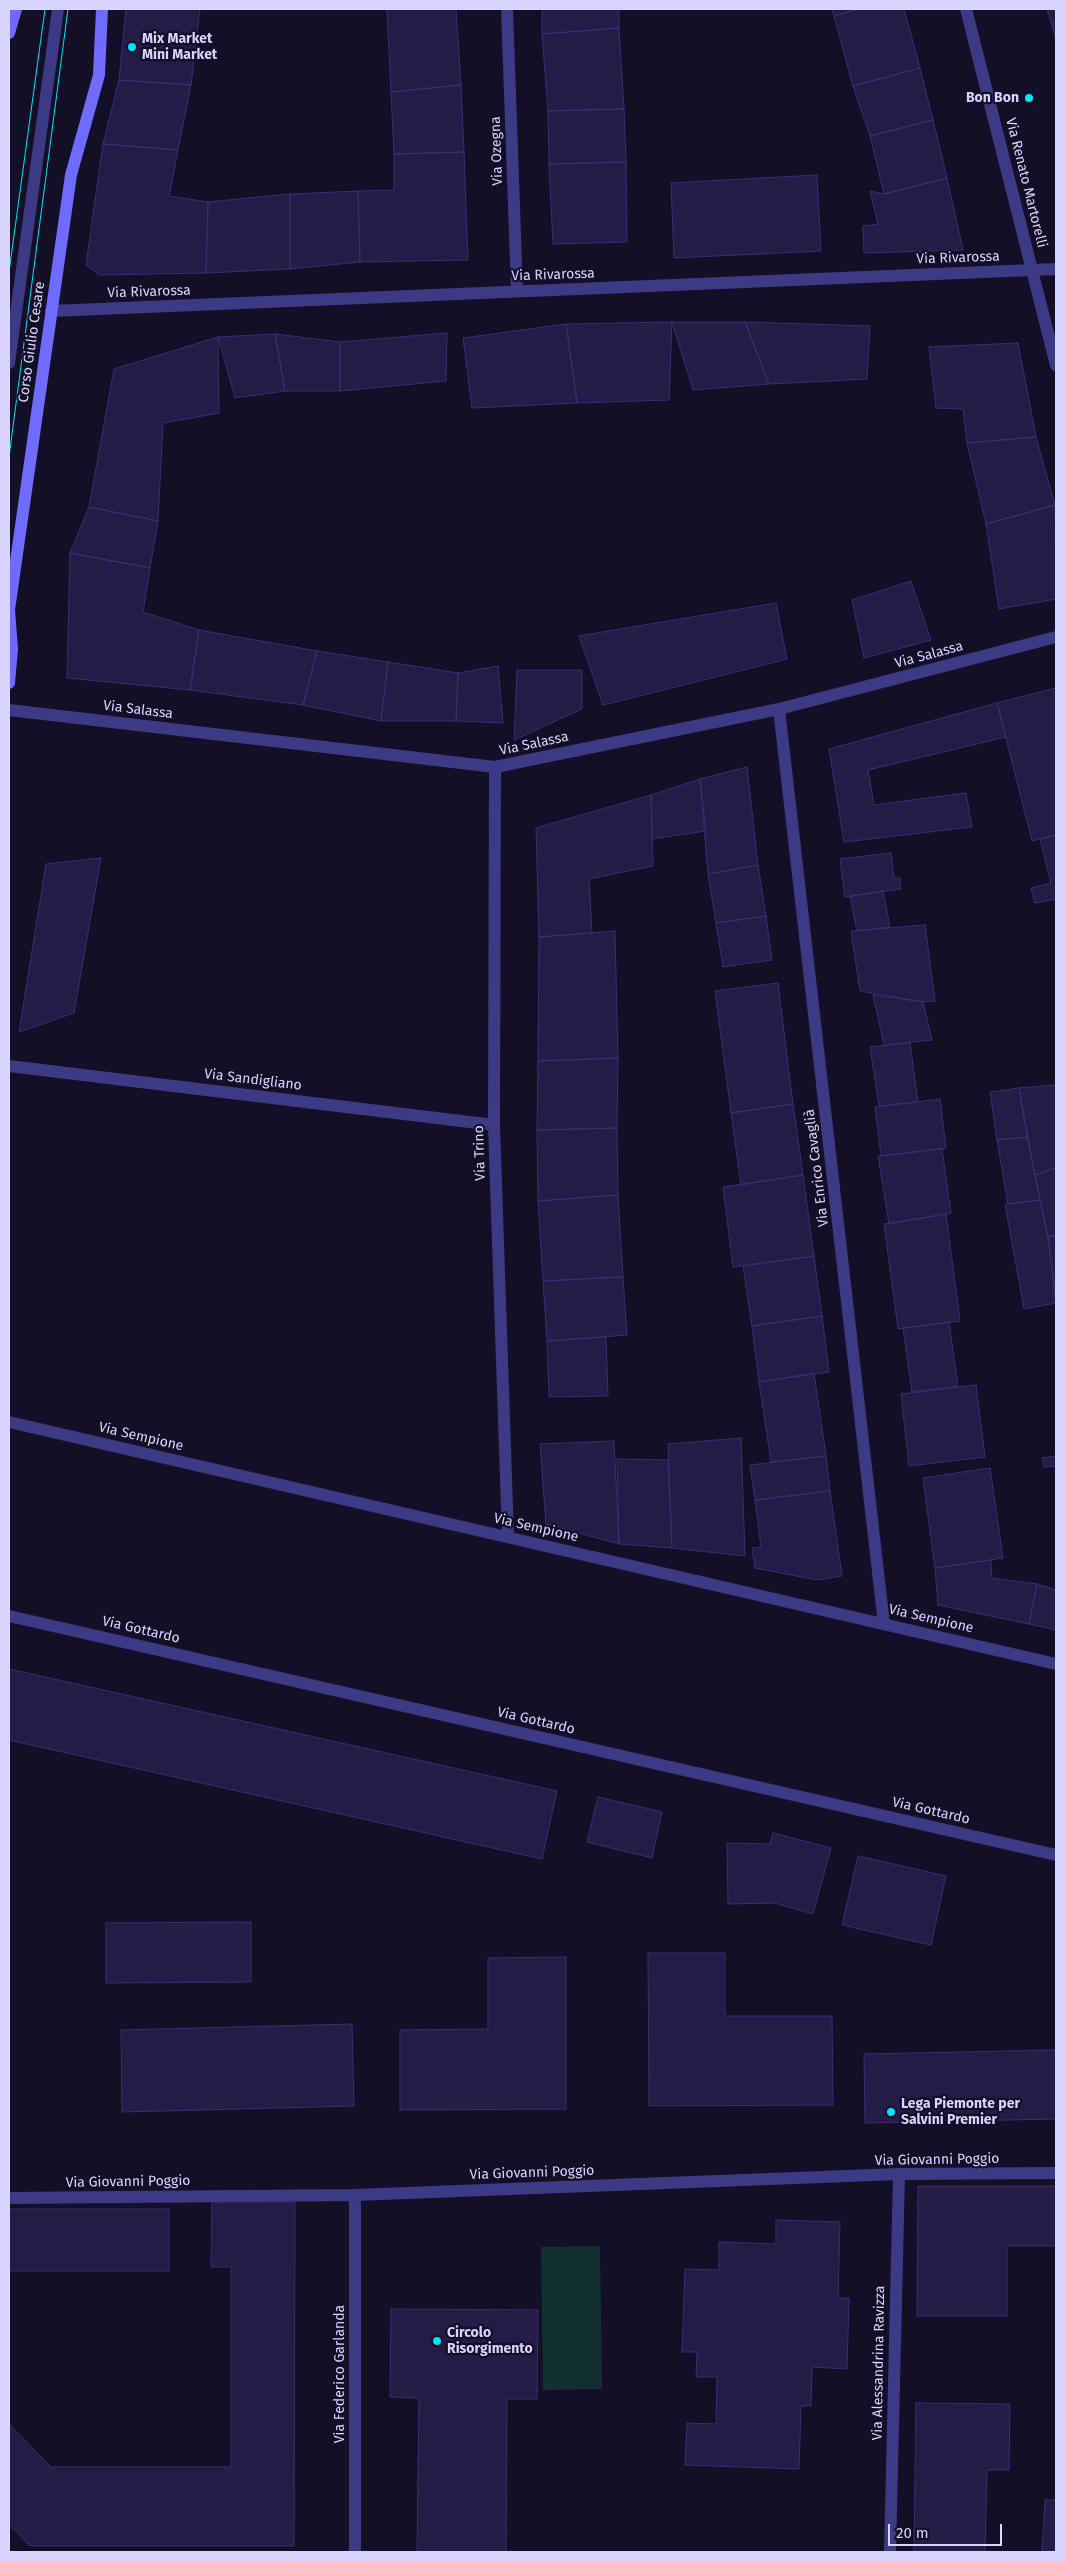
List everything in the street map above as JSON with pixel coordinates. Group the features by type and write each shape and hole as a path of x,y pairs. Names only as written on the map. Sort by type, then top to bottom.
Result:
{"main road":[{"path":"9,34 16,9"},
{"name":"Corso Giulio Cesare","path":"9,683 12,649 9,610 71,175 99,75 102,9"}],"street":[{"name":"Corso Giulio Cesare","path":"9,363 58,9"},
{"name":"Via Ozegna","path":"507,9 517,291"},
{"name":"Via Renato Martorelli","path":"966,9 1056,365"},
{"name":"Via Rivarossa","path":"51,312 1056,269"},
{"name":"Via Salassa","path":"9,710 495,767 779,709 1056,637"},
{"name":"Via Enrico Cavaglià","path":"779,709 884,1624"},
{"name":"Via Trino","path":"495,767 494,1125 508,1537"},
{"name":"Via Sandigliano","path":"9,1066 494,1125"},
{"name":"Via Sempione","path":"9,1422 1056,1664"},
{"name":"Via Gottardo","path":"9,1616 1056,1855"},
{"name":"Via Giovanni Poggio","path":"9,2198 355,2195 899,2174 1056,2173"},
{"name":"Via Alessandrina Ravizza","path":"890,2552 899,2174"},
{"name":"Via Federico Garlanda","path":"355,2195 355,2552"}],"green space":[{"path":"600,2246 602,2389 543,2390 541,2247"}],"building":[{"path":"126,9 200,9 191,85 119,80"},
{"path":"387,9 456,9 461,85 391,92"},
{"path":"542,9 619,9 619,28 542,34"},
{"path":"832,9 859,9 834,16"},
{"path":"859,9 904,9 920,68 853,86 834,16"},
{"path":"1047,9 1056,9 1056,23 1052,25"},
{"path":"1056,24 1056,40 1052,25"},
{"path":"619,28 624,109 548,111 542,34"},
{"path":"920,68 933,120 870,136 853,86"},
{"path":"119,80 191,85 178,150 103,144"},
{"path":"461,85 464,152 394,154 391,92"},
{"path":"624,109 626,162 549,164 548,111"},
{"path":"933,120 947,178 884,194 870,136"},
{"path":"103,144 178,150 169,196 208,202 206,273 99,275 86,265"},
{"path":"464,152 468,260 360,262 358,191 394,190 394,154"},
{"path":"626,162 627,242 553,244 549,164"},
{"path":"817,175 821,251 674,258 671,183"},
{"path":"947,178 963,250 864,253 863,226 878,224 870,191 884,194"},
{"path":"358,191 360,262 290,269 290,194"},
{"path":"290,194 290,269 206,273 208,202"},
{"path":"672,322 745,322 769,384 693,390"},
{"path":"672,322 669,400 577,403 566,324"},
{"path":"745,322 870,326 867,379 769,384"},
{"path":"566,324 577,403 472,408 463,338"},
{"path":"447,333 446,381 340,391 340,342"},
{"path":"275,334 340,342 340,391 285,391"},
{"path":"275,334 285,391 235,398 218,337"},
{"path":"218,337 219,413 163,423 158,521 89,507 114,369"},
{"path":"1018,343 1036,437 967,443 963,409 936,408 929,347"},
{"path":"1036,437 1055,505 986,524 967,443"},
{"path":"1055,505 1056,599 999,609 986,524"},
{"path":"89,507 158,521 150,568 70,553"},
{"path":"70,553 150,568 143,612 199,630 190,690 67,678"},
{"path":"911,581 931,640 864,658 852,600"},
{"path":"776,603 787,659 603,705 579,636"},
{"path":"199,630 317,651 303,705 190,690"},
{"path":"317,651 388,662 381,721 303,705"},
{"path":"388,662 458,673 456,721 381,721"},
{"path":"498,666 503,723 456,721 458,673"},
{"path":"517,670 582,670 582,709 514,740"},
{"path":"1056,688 1056,835 1032,841 997,703"},
{"path":"997,703 1006,737 868,770 874,805 966,793 972,827 844,842 829,749"},
{"path":"747,767 758,865 708,874 700,779"},
{"path":"700,779 706,831 652,839 651,795"},
{"path":"651,795 653,866 589,879 592,933 539,937 536,828"},
{"path":"1056,835 1056,899 1035,903 1031,888 1051,883 1040,839"},
{"path":"891,853 894,878 900,878 901,889 845,897 840,859"},
{"path":"101,858 74,1013 19,1032 46,864"},
{"path":"758,865 766,916 716,923 708,874"},
{"path":"883,891 890,927 857,931 850,896"},
{"path":"766,916 772,960 723,967 716,923"},
{"path":"925,925 935,1001 923,1002 860,991 851,931"},
{"path":"615,931 618,1058 538,1061 539,937"},
{"path":"778,983 793,1104 731,1113 715,991"},
{"path":"873,995 923,1002 932,1040 884,1045"},
{"path":"910,1043 918,1102 879,1106 870,1047"},
{"path":"618,1058 617,1128 537,1130 538,1061"},
{"path":"1056,1085 1056,1168 1035,1175 1019,1088"},
{"path":"1019,1088 1027,1137 997,1140 990,1092"},
{"path":"940,1099 946,1148 881,1156 875,1107"},
{"path":"793,1104 803,1175 741,1185 731,1113"},
{"path":"617,1128 618,1195 538,1201 537,1130"},
{"path":"1027,1137 1040,1200 1008,1204 997,1140"},
{"path":"942,1149 951,1213 889,1224 878,1156"},
{"path":"1056,1168 1056,1235 1048,1237 1035,1175"},
{"path":"803,1175 814,1256 733,1267 723,1187"},
{"path":"618,1195 623,1277 543,1281 538,1201"},
{"path":"1040,1200 1048,1237 1056,1303 1024,1309 1005,1204"},
{"path":"946,1214 960,1321 898,1329 884,1224"},
{"path":"1056,1235 1056,1303 1048,1237"},
{"path":"814,1256 822,1316 752,1326 743,1266"},
{"path":"623,1277 627,1335 547,1341 543,1281"},
{"path":"822,1316 829,1372 759,1382 752,1326"},
{"path":"949,1322 958,1386 912,1392 903,1328"},
{"path":"606,1337 608,1396 549,1397 547,1341"},
{"path":"814,1373 826,1456 771,1462 759,1382"},
{"path":"976,1385 985,1457 909,1466 901,1394"},
{"path":"741,1438 745,1556 672,1548 668,1444"},
{"path":"614,1441 619,1544 546,1524 540,1444"},
{"path":"826,1456 830,1491 755,1500 750,1465"},
{"path":"1056,1456 1056,1466 1044,1467 1042,1458"},
{"path":"617,1459 668,1460 672,1548 619,1544"},
{"path":"990,1468 1003,1558 935,1568 923,1478"},
{"path":"830,1491 842,1576 817,1580 755,1568 752,1548 761,1547 755,1500"},
{"path":"991,1560 992,1578 1037,1584 1029,1624 938,1605 935,1568"},
{"path":"1037,1584 1056,1590 1056,1630 1029,1624"},
{"path":"9,1669 557,1791 542,1859 9,1740"},
{"path":"598,1797 662,1812 652,1858 587,1842"},
{"path":"773,1833 831,1848 813,1914 775,1903 728,1904 727,1843 770,1844"},
{"path":"858,1856 946,1876 931,1945 842,1925"},
{"path":"251,1922 251,1982 106,1983 106,1923"},
{"path":"648,1953 725,1953 725,2016 832,2016 833,2105 649,2106"},
{"path":"566,1957 566,2109 400,2110 400,2030 488,2029 488,1958"},
{"path":"352,2024 354,2106 122,2112 121,2030"},
{"path":"1056,2050 1056,2119 865,2123 864,2054"},
{"path":"918,2186 1056,2186 1056,2246 1007,2246 1007,2316 917,2316"},
{"path":"212,2202 295,2202 294,2546 30,2546 9,2524 9,2424 51,2467 231,2467 231,2267 211,2267"},
{"path":"9,2209 169,2209 169,2271 9,2271"},
{"path":"776,2220 840,2222 838,2298 849,2298 847,2369 812,2367 811,2406 801,2406 799,2469 685,2465 687,2423 716,2424 717,2377 696,2377 697,2352 682,2352 685,2269 719,2270 719,2242 776,2244"},
{"path":"391,2309 538,2310 537,2399 507,2399 506,2552 417,2552 419,2398 390,2397"},
{"path":"916,2403 1010,2404 1009,2470 987,2470 985,2552 914,2552"},
{"path":"1045,2500 1056,2500 1056,2552 1042,2552"}],"tram line":[{"path":"9,272 45,9"},
{"path":"9,457 68,9"}],"place":[{"name":"Mix Market Mini Market","path":"132,47"},
{"name":"Bon Bon","path":"1029,98"},
{"name":"Lega Piemonte per Salvini Premier","path":"891,2112"},
{"name":"Circolo Risorgimento","path":"437,2341"}]}
